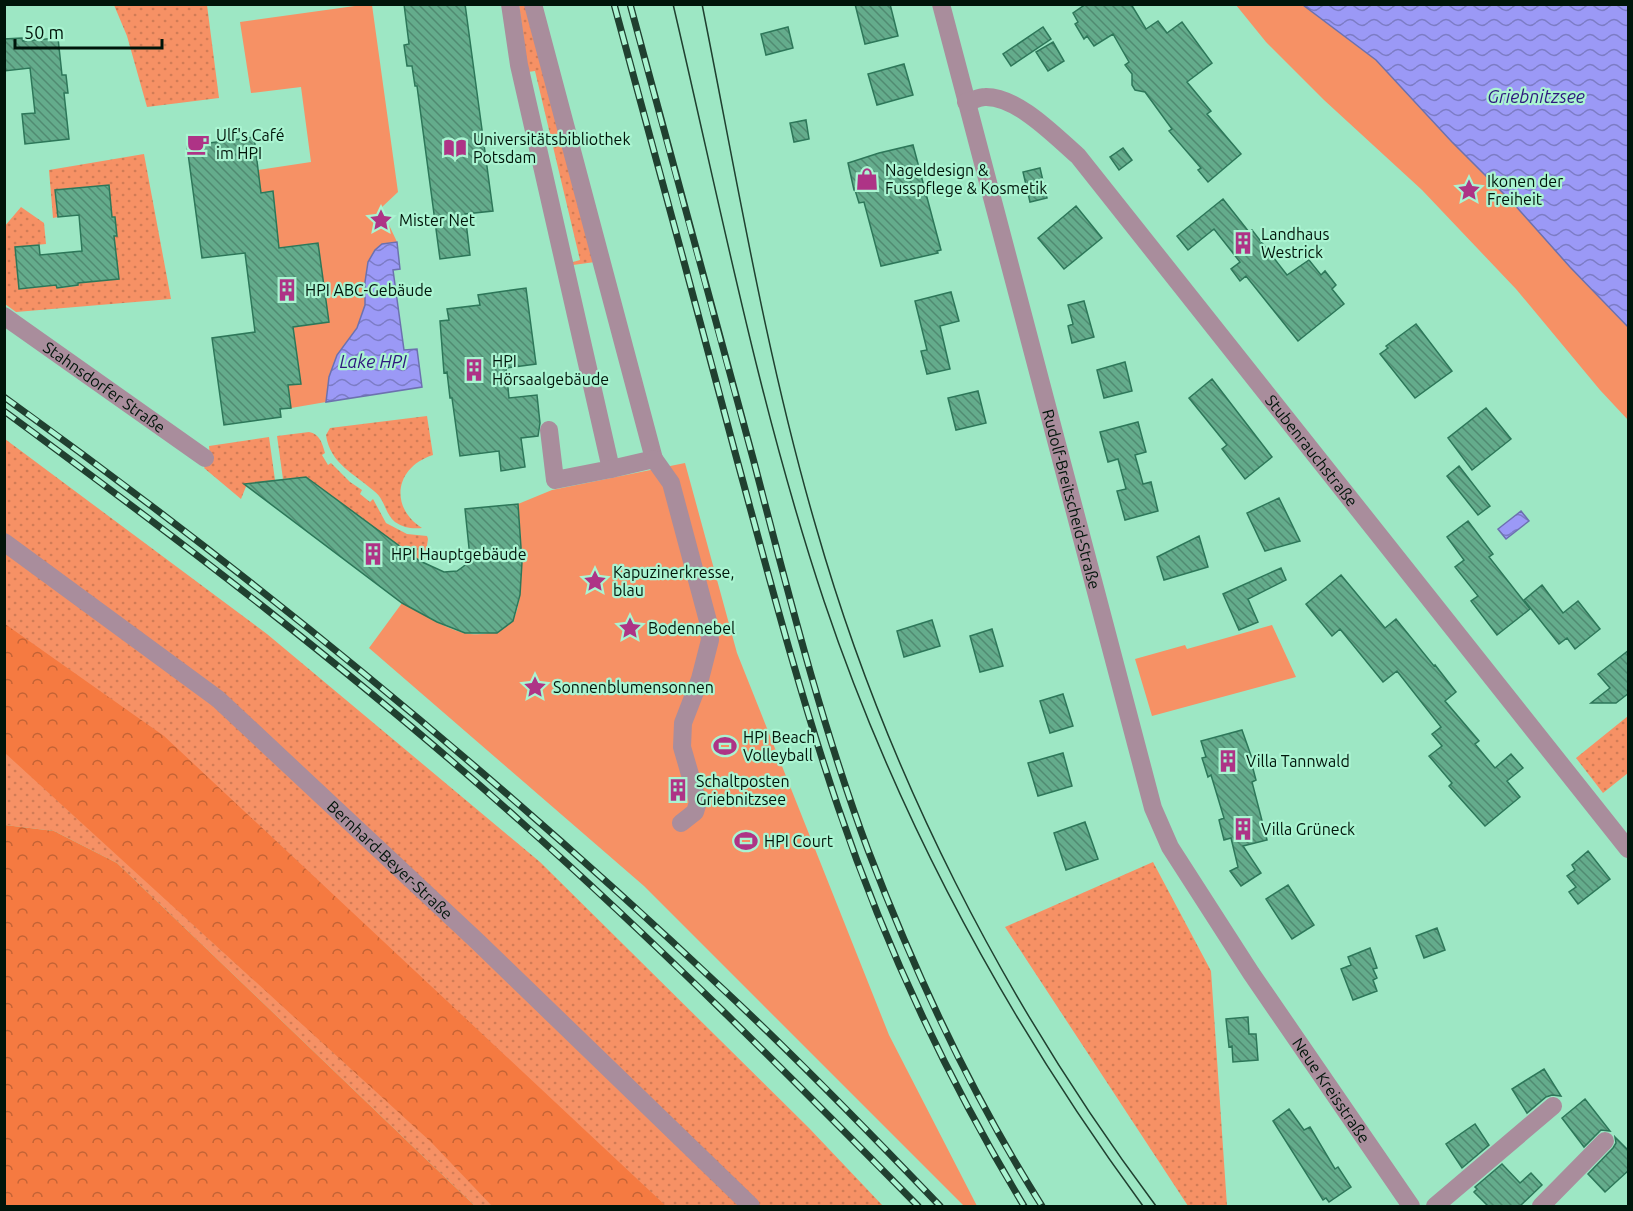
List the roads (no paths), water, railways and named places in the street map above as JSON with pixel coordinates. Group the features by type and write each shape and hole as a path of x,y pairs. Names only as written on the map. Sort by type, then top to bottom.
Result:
{"street":[{"path":"510,4 519,65 611,469"},
{"path":"533,4 654,459 671,483 708,621 710,640 700,680 683,723 682,747 698,802 695,812 681,823"},
{"name":"Rudolf-Breitscheid-Straße","path":"941,4 1152,808 1170,847 1251,973"},
{"name":"Stubenrauchstraße","path":"966,102 985,97 1015,106 1039,122 1078,156 1629,849"},
{"name":"Stahnsdorfer Straße","path":"4,316 205,458"},
{"path":"549,430 555,480 654,459"},
{"name":"Bernhard-Beyer-Straße","path":"4,542 218,699 478,942 751,1206"},
{"name":"Neue Kreisstraße","path":"1251,973 1412,1206"},
{"path":"1435,1206 1553,1106"},
{"path":"1541,1206 1605,1142"}],"water":[{"name":"Griebnitzsee","path":"1303,5 1628,5 1628,327 1376,60"},
{"name":"Lake HPI","path":"397,242 400,269 393,270 404,350 417,349 422,387 326,402 329,377 337,355 357,328 365,305 368,262 375,250 382,244"},
{"path":"1521,511 1529,521 1506,539 1498,529"}],"tram line":[{"path":"673,4 760,379 801,528 853,682 921,839 960,916 1046,1064 1143,1206"},
{"path":"702,4 753,267 798,463 844,618 877,708 914,796 955,882 1000,967 1049,1049 1101,1129 1156,1206"}],"railway":[{"path":"614,4 772,588 838,807 876,910 920,1011 969,1110 1024,1206"},
{"path":"630,4 806,658 851,802 886,896 946,1032 991,1120 1042,1206"},
{"path":"4,397 191,536 283,608 464,757 725,991 780,1043 940,1206"},
{"path":"4,411 267,610 458,767 571,867 672,962 918,1206"}],"place":[{"name":"Ulf's Café im HPI","path":"198,144"},
{"name":"Universitätsbibliothek Potsdam","path":"455,148"},
{"name":"Nageldesign & Fusspflege & Kosmetik","path":"867,179"},
{"name":"Ikonen der Freiheit","path":"1469,190"},
{"name":"Mister Net","path":"381,220"},
{"name":"Landhaus Westrick","path":"1243,243"},
{"name":"HPI ABC-Gebäude","path":"287,290"},
{"name":"HPI Hörsaalgebäude","path":"474,370"},
{"name":"HPI Hauptgebäude","path":"373,554"},
{"name":"Kapuzinerkresse, blau","path":"595,581"},
{"name":"Bodennebel","path":"630,628"},
{"name":"Sonnenblumensonnen","path":"535,687"},
{"name":"HPI Beach Volleyball","path":"725,746"},
{"name":"Villa Tannwald","path":"1228,761"},
{"name":"Schaltposten Griebnitzsee","path":"678,790"},
{"name":"Villa Grüneck","path":"1243,829"},
{"name":"HPI Court","path":"746,841"}]}
